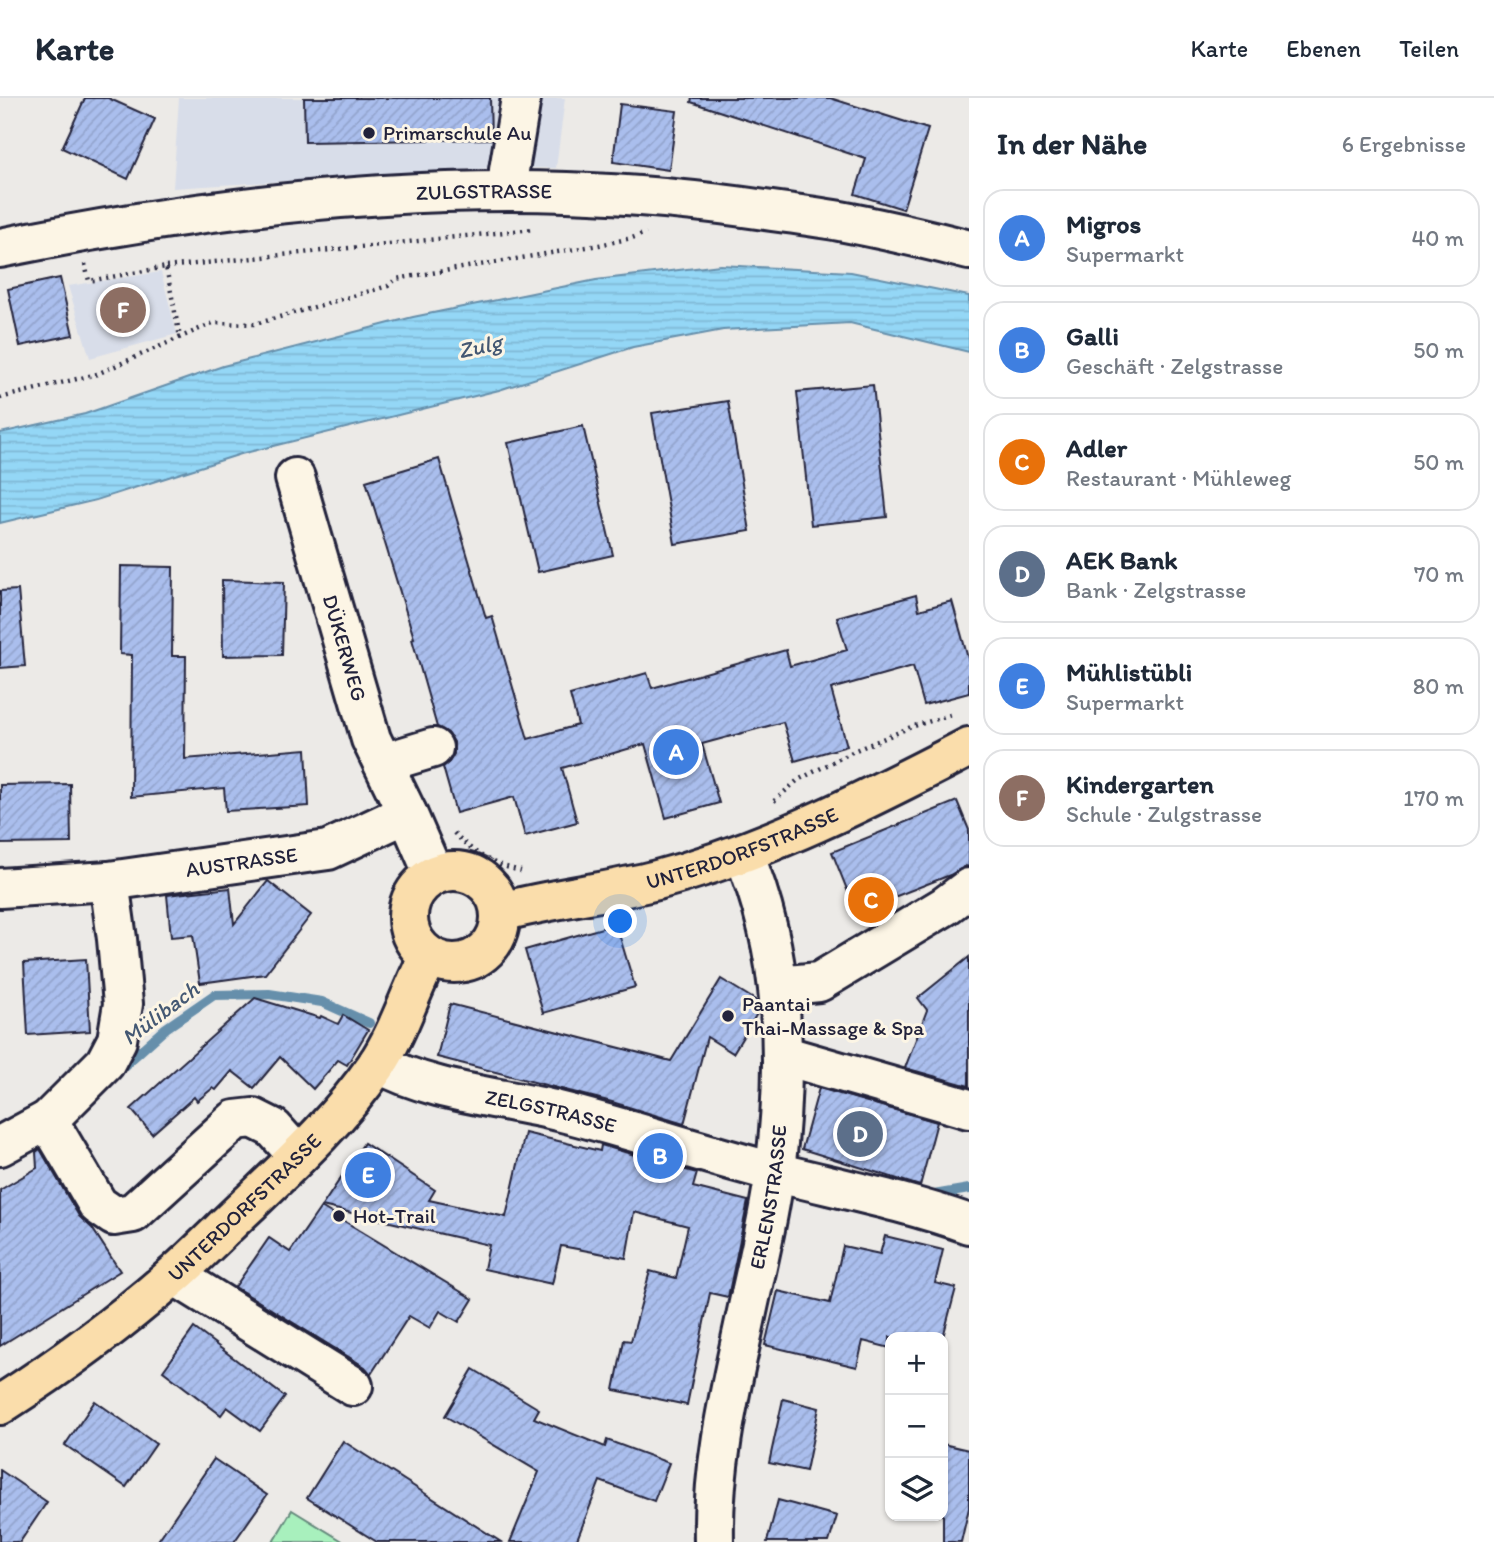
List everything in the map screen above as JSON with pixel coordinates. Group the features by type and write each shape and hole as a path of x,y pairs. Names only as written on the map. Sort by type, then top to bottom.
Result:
{"main road":[{"name":"UNTERDORFSTRASSE","path":"501,912 659,880 743,853 822,820 963,730"},
{"path":"449,871 477,876 489,886 497,898 501,912 497,937 489,949 479,957 454,964 441,962 419,948 408,926 410,902 416,891 434,875 449,871"},
{"name":"UNTERDORFSTRASSE","path":"0,1405 94,1340 174,1275 298,1156 349,1102 378,1063 392,1039 429,956"}],"street":[{"path":"508,191 521,98"},
{"name":"ZULGSTRASSE","path":"0,247 127,225 283,204 426,193 508,191 626,195 728,205 839,220 969,250"},
{"name":"DÜKERWEG","path":"295,478 371,739 407,813"},
{"path":"383,763 433,748"},
{"path":"407,813 434,875"},
{"name":"AUSTRASSE","path":"0,888 108,881 328,850 407,813"},
{"name":"ERLENSTRASSE","path":"714,1542 716,1480 723,1431 775,1172 782,1055 779,986 773,947 751,871 743,853"},
{"path":"0,1146 48,1120 105,1063 117,1040 123,1004 108,881"},
{"path":"779,986 819,982 945,906 969,888"},
{"path":"782,1055 969,1109"},
{"name":"ZELGSTRASSE","path":"378,1063 422,1082 558,1111 969,1224"},
{"path":"48,1120 98,1205 114,1216 133,1213 235,1120 253,1118 273,1128 298,1156"},
{"path":"174,1275 353,1386"}],"path":[{"path":"84,262 89,281 166,267 537,229"},
{"path":"0,398 97,374 212,323 256,324 388,286 396,279 599,245 653,230"},
{"path":"166,267 180,337"},
{"path":"767,807 798,780 856,750 911,727 963,730"},
{"path":"452,831 471,849 491,861 523,871"}],"shaded area":[{"name":"Primarschule Au","path":"179,98 565,98 556,168 494,168 173,188"},
{"path":"161,272 177,334 90,358 68,286"}],"green space":[{"path":"292,1510 344,1542 273,1542"}],"water":[{"name":"Zulg","path":"720,265 851,272 969,296 969,352 850,323 723,330 633,347 499,390 241,454 96,500 0,523 0,433 85,414 223,366 413,317 596,280"}],"building":[{"path":"85,98 108,98 155,119 128,179 62,148"},
{"path":"304,98 490,98 491,139 305,142"},
{"path":"692,98 830,98 928,129 903,209 855,194 866,159 691,102"},
{"path":"620,104 677,111 669,170 613,162"},
{"path":"60,278 73,335 20,346 8,289"},
{"path":"873,385 887,517 811,525 797,392"},
{"path":"728,401 750,531 675,544 652,413"},
{"path":"583,426 613,555 538,572 508,443"},
{"path":"439,459 486,618 492,616 528,739 578,725 570,695 647,673 652,688 786,650 790,666 847,650 837,617 916,595 919,610 952,601 969,662 969,693 924,705 913,666 831,689 847,746 795,761 783,722 702,744 719,803 666,818 645,744 562,768 577,822 525,836 514,797 456,813 443,767 454,754 454,742 448,733 437,727 412,639 414,638 366,481"},
{"path":"121,566 173,567 172,656 186,656 185,759 306,749 309,806 226,811 224,788 131,797 132,655 120,654"},
{"path":"222,580 284,582 282,655 223,656"},
{"path":"18,590 25,666 0,668 0,591"},
{"path":"70,784 71,843 0,844 0,785"},
{"path":"957,801 969,830 969,867 856,912 832,852"},
{"path":"268,881 311,915 265,974 200,983 193,935 171,937 167,895 230,888 234,924"},
{"path":"616,924 635,987 543,1013 525,950"},
{"path":"969,957 969,1086 905,1068 927,1010 918,998"},
{"path":"86,959 90,1031 28,1035 24,963"},
{"path":"721,979 757,1001 758,1012 733,1053 707,1037 684,1124 612,1102 437,1057 450,1004 671,1061"},
{"path":"255,998 320,1018 321,1016 338,1024 343,1015 368,1030 347,1065 338,1060 313,1089 280,1057 254,1088 232,1071 216,1090 213,1088 197,1101 194,1097 152,1134 131,1109"},
{"path":"819,1088 937,1122 920,1186 802,1149"},
{"path":"525,1133 600,1151 601,1145 697,1173 693,1187 748,1201 728,1297 710,1293 687,1405 614,1390 624,1340 631,1341 650,1271 676,1278 688,1226 634,1212 626,1258 561,1246 552,1284 484,1269 489,1245 322,1206 364,1143 435,1190 429,1200 506,1217"},
{"path":"40,1149 79,1216 92,1228 120,1271 0,1346 0,1190 37,1168 36,1152"},
{"path":"321,1207 473,1299 459,1322 440,1311 430,1328 409,1316 371,1374 365,1367 235,1287 269,1238 290,1252"},
{"path":"885,1236 943,1250 935,1283 956,1288 944,1332 885,1332 885,1347 863,1341 857,1367 765,1345 778,1291 830,1303 843,1246 880,1254"},
{"path":"194,1328 285,1397 260,1431 227,1407 221,1415 163,1371"},
{"path":"473,1369 539,1409 534,1418 605,1447 607,1440 669,1463 654,1501 600,1481 576,1542 510,1542 539,1472 445,1416"},
{"path":"783,1399 819,1408 806,1471 769,1463"},
{"path":"95,1401 156,1444 126,1487 65,1445"},
{"path":"343,1441 501,1542 377,1542 307,1498"},
{"path":"948,1445 969,1450 969,1508 961,1542 943,1542 943,1521 948,1521"},
{"path":"214,1459 267,1495 234,1542 157,1542"},
{"path":"0,1470 47,1502 20,1542 0,1542"},
{"path":"778,1500 837,1516 829,1542 767,1542"}],"waterway":[{"name":"Mülibach","path":"118,1071 166,1028 214,995 269,994 322,1002 369,1023"},
{"name":"Mülibach","path":"928,1196 969,1189"}],"place":[{"name":"Primarschule Au","path":"369,133"},
{"name":"Kindergarten","path":"123,310"},
{"name":"Migros","path":"676,752"},
{"name":"Adler","path":"871,900"},
{"name":"Paantai Thai-Massage & Spa","path":"728,1016"},
{"name":"AEK Bank","path":"860,1134"},
{"name":"Galli","path":"660,1156"},
{"name":"Mühlistübli","path":"368,1175"},
{"name":"Hot-Trail","path":"339,1216"}]}
